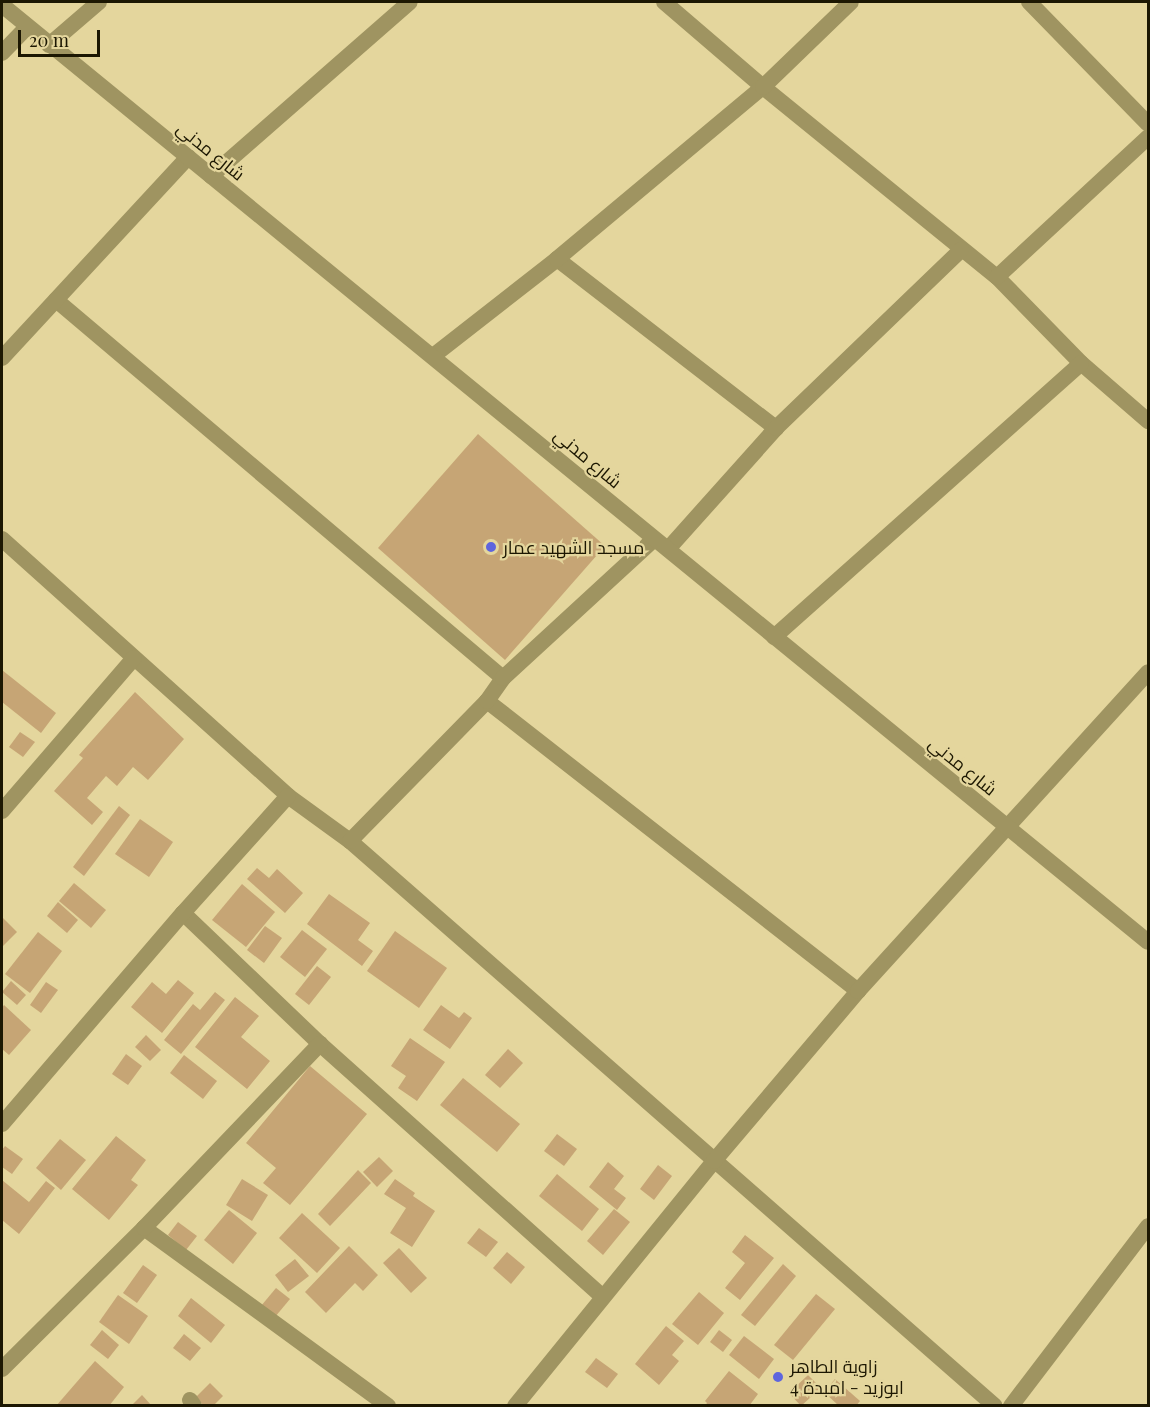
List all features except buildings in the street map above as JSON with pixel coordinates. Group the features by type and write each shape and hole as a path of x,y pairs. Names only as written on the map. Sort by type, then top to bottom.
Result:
{"street":[{"path":"49,45 99,2"},
{"path":"211,176 411,2"},
{"path":"664,2 763,87 997,277 1081,363 1149,421"},
{"path":"433,356 557,259 763,87 851,2"},
{"path":"1029,2 1149,124"},
{"name":"شارع مدني","path":"2,5 1149,942"},
{"path":"2,53 27,27"},
{"path":"997,277 1149,137"},
{"path":"2,358 188,157"},
{"path":"350,841 487,701 503,678 661,544 776,428 961,250"},
{"path":"557,259 776,428"},
{"path":"56,300 503,678"},
{"path":"774,637 1081,363"},
{"path":"2,540 288,796 350,841 995,1406"},
{"path":"2,811 134,658"},
{"path":"515,1406 602,1296 858,991 1006,826 1149,672"},
{"path":"487,701 858,991"},
{"path":"2,1124 183,913 288,796"},
{"path":"183,913 320,1044 602,1296"},
{"path":"2,1369 144,1228 320,1044"},
{"path":"1011,1406 1149,1226"},
{"path":"144,1228 388,1406"}],"place":[{"name":"مسجد الشهيد عمار","path":"491,547"},
{"name":"زاوية الطاهر ابوزيد - امبدة 4","path":"778,1377"}]}
